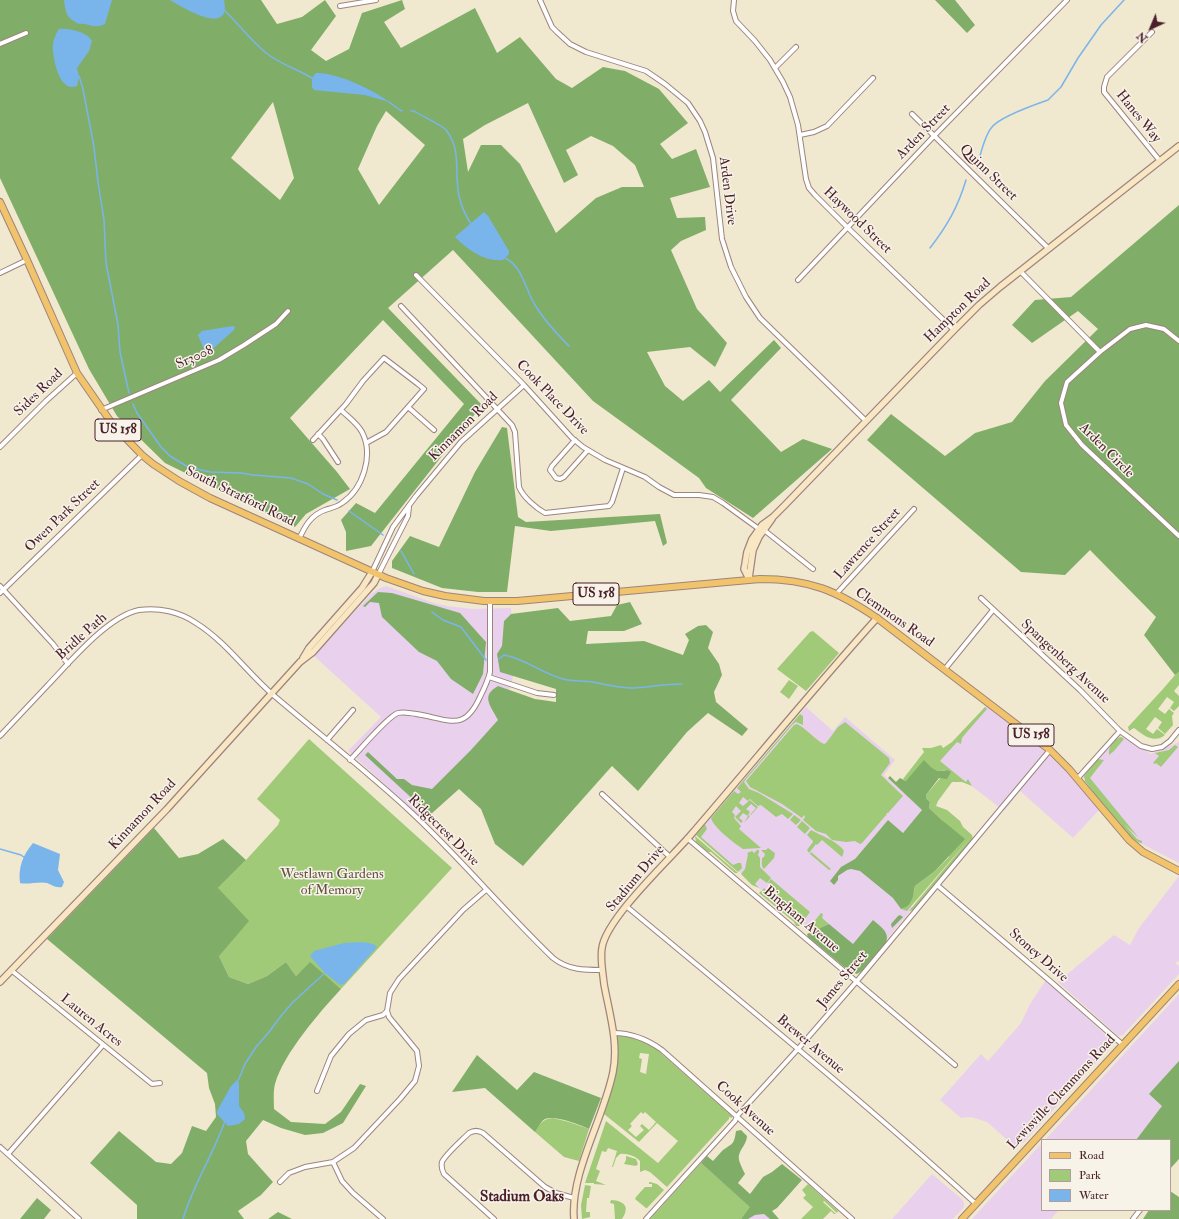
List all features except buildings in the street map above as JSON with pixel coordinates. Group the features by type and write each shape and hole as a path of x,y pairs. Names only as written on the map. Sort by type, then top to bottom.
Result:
{"main road":[{"name":"Hampton Road","path":"748,579 744,568 745,558 752,540 762,529 762,525 773,517 954,330 979,305 1048,248 1179,146"},
{"name":"South Stratford Road","path":"0,202 77,373 101,410 113,425 142,455 179,481 198,492 378,575"},
{"name":"Kinnamon Road","path":"300,662 309,648 362,588 372,572"},
{"name":"Clemmons Road","path":"378,575 413,588 436,594 455,598 490,601 539,599 748,579 774,579 818,586 856,604 877,618 1050,750 1129,840 1146,853 1179,871"},
{"name":"Kinnamon Road","path":"0,982 167,808 300,662 313,652 374,583 378,575"},
{"name":"Stadium Drive","path":"574,1219 574,1198 584,1160 610,1085 615,1060 613,1033 602,970 602,949 605,939 626,906 687,838 877,618"},
{"name":"Lewisville Clemmons Road","path":"962,1219 1179,984"}],"street":[{"path":"340,6 376,0"},
{"name":"Arden Drive","path":"540,0 552,26 570,44 586,52 646,72 665,84 688,103 706,132 713,158 722,239 731,267 746,297 765,323 866,422"},
{"name":"Haywood Street","path":"734,0 733,11 736,21 755,41 775,68 790,97 800,135 806,179 815,196 954,330"},
{"name":"Arden Street","path":"798,280 934,136 1067,0"},
{"name":"Hanes Way","path":"1152,32 1107,78 1104,92 1160,161"},
{"path":"0,44 26,33"},
{"path":"775,68 796,47"},
{"path":"800,135 814,132 827,126 873,78"},
{"name":"Quinn Street","path":"912,114 1048,248"},
{"path":"0,273 27,260"},
{"path":"1020,271 1100,352"},
{"name":"Cook Place Drive","path":"416,275 524,385 575,440 588,450 605,460 645,477 674,495 699,495 713,497 762,529 813,569"},
{"path":"401,306 512,425 516,432 519,487 521,493 540,510 545,513 609,506 612,502 623,468"},
{"name":"Sr3008","path":"101,410 219,360 276,324 288,311"},
{"name":"Arden Circle","path":"1179,341 1164,329 1146,326 1130,329 1100,352 1067,382 1061,403 1066,425 1082,445 1179,536"},
{"path":"313,440 341,410 363,381 384,358 424,390 386,432 366,443"},
{"name":"Sides Road","path":"0,447 46,401 77,373"},
{"name":"Kinnamon Road","path":"372,572 393,527 402,513 461,442 524,385"},
{"path":"408,407 434,430"},
{"path":"299,539 311,518 342,503 355,489 365,468 366,443 362,432 341,410"},
{"path":"318,434 338,462"},
{"path":"575,440 550,470 556,478 560,479 564,477 588,450"},
{"name":"Owen Park Street","path":"2,592 142,455"},
{"name":"Kinnamon Road","path":"378,575 408,516 409,506"},
{"name":"Lawrence Street","path":"837,594 914,509"},
{"path":"393,527 400,530"},
{"path":"0,586 2,592 54,644 68,664"},
{"name":"Spangenberg Avenue","path":"981,598 1080,690 1120,730 1141,746 1152,749 1162,747 1168,744 1179,730"},
{"path":"350,760 387,721 398,713 408,713 453,721 461,720 467,717 474,709 489,677 491,656 490,601"},
{"name":"Bridle Path","path":"1,734 100,633 122,617 139,610 163,610 186,617 205,629 217,639 271,693"},
{"path":"945,669 993,610"},
{"path":"489,677 537,693 554,695"},
{"name":"Ridgecrest Drive","path":"271,693 414,815 559,963 580,970 602,970"},
{"path":"327,740 353,710"},
{"path":"1077,779 1120,730"},
{"name":"James Street","path":"646,1219 735,1121 737,1116 857,981 1050,750"},
{"path":"602,794 670,857"},
{"name":"Bingham Avenue","path":"687,838 857,981 955,1066"},
{"name":"Stoney Drive","path":"937,885 1050,981 1122,1045"},
{"path":"280,1182 289,1173 305,1167 333,1162 354,1148 415,1081 419,1066 417,1051 389,1017 387,1011 390,994 399,979 463,910 486,890"},
{"name":"Brewer Avenue","path":"626,906 798,1049 926,1158 976,1204"},
{"name":"Lauren Acres","path":"11,970 152,1084 160,1083"},
{"path":"317,1090 331,1056 349,1034 366,1020 382,1015 387,1011"},
{"name":"Cook Avenue","path":"613,1033 628,1034 641,1038 662,1050 852,1219"},
{"path":"8,1154 103,1045"},
{"path":"494,1219 444,1174 442,1170 441,1166 444,1159 472,1131 476,1130 483,1133 545,1187 556,1193 574,1198"},
{"path":"0,1147 79,1219"},
{"path":"333,1162 342,1181 353,1193 383,1219"},
{"path":"1133,1219 1139,1211"}],"shaded area":[{"path":"386,586 447,606 473,609 511,608 516,666 502,716 463,781 422,818 348,751 381,717 314,656 371,594"},
{"path":"987,705 1041,748 1071,776 1099,810 1073,838 1020,791 1004,811 939,761"},
{"path":"806,707 833,731 845,717 895,760 884,775 923,810 903,833 888,820 855,859 913,908 887,939 854,948 819,919 809,931 696,835"},
{"path":"1118,736 1123,737 1151,754 1179,742 1179,863 1138,842 1127,832 1083,777"},
{"path":"1179,876 1179,961 1175,963 1179,966 1179,974 1123,1035 1118,1036 1058,982 1114,935 1130,945 1139,928"},
{"path":"1046,980 1110,1039 1113,1044 1023,1143 1013,1145 987,1122 971,1117 961,1118 940,1100 981,1054 988,1061 1021,1023 1030,1004"},
{"path":"1179,994 1179,1064 1150,1094 1163,1106 1137,1139 1046,1139"},
{"path":"1041,1144 1041,1211 1058,1211 1051,1219 972,1219"},
{"path":"932,1174 962,1199 964,1207 953,1219 892,1219"},
{"path":"764,1214 770,1219 748,1219 754,1215"}],"green space":[{"path":"0,0 261,0 277,24 302,17 325,0 336,16 311,50 326,61 349,49 362,13 402,0 405,9 384,22 401,48 475,8 497,53 520,37 556,79 572,88 603,67 625,71 659,89 688,123 660,144 672,159 696,149 710,187 670,198 677,218 705,217 706,230 681,241 671,250 697,309 727,343 715,367 690,347 647,352 665,386 683,401 709,380 720,392 774,340 781,348 731,400 781,452 803,439 832,449 753,518 706,488 699,478 593,401 453,250 388,308 482,405 371,546 346,551 346,532 341,520 356,503 375,513 464,404 383,320 290,418 350,489 306,514 295,527 165,463 117,416 89,369 0,178","holes":["273,102 294,178 280,200 231,158","528,103 564,183 578,175 566,150 591,136 613,146 635,165 644,187 622,187 596,198 556,233 520,164 501,145 481,145 468,172 463,139 485,125","386,111 425,145 379,205 358,169 377,126"]},
{"path":"935,0 955,0 975,25 967,33"},
{"path":"1179,205 1179,672 1175,675 1144,635 1156,617 1090,550 1065,575 1021,572 867,440 891,414 945,456 975,433 1012,422 1045,381 1098,329 1078,311 1032,343 1012,325 1035,300 1071,297"},
{"path":"502,427 507,428 518,517 526,522 660,514 667,543 663,546 655,521 551,531 515,526 507,592 478,592 442,588 392,568 392,561 410,536 439,547 475,472"},
{"path":"378,592 392,593 460,613 486,642 483,674 473,694 451,679 437,661 419,652 382,617 379,603 370,602 365,607 363,606"},
{"path":"630,602 642,624 624,631 588,631 586,644 644,641 683,655 689,640 685,634 698,626 706,625 713,632 708,648 719,664 722,675 714,692 716,702 748,729 742,736 708,713 687,732 638,791 612,766 523,866 495,844 481,809 459,789 430,815 365,755 368,752 397,779 404,779 412,785 432,789 471,750 498,720 490,706 488,697 489,694 498,686 535,699 556,702 556,689 500,672 497,654 502,646 504,621 511,614 558,608 570,621 611,616 617,605"},
{"path":"813,631 839,653 806,691 777,669 810,632"},
{"path":"1179,672 1179,685 1174,691 1179,696 1179,706 1174,711 1170,708 1174,702 1167,697 1158,709 1165,714 1169,709 1174,713 1172,716 1173,725 1165,734 1158,728 1162,722 1155,717 1146,729 1153,734 1157,729 1165,735 1161,738 1153,739 1145,736 1134,728 1129,731 1128,727"},
{"path":"789,680 798,686 789,699 780,692"},
{"path":"985,707 987,709 962,738 961,744 957,742 940,761 966,782 968,779 972,786 962,782 952,782 936,806 947,810 960,821 963,827 972,835 973,839 914,910 909,911 971,837 907,911 901,909 904,908 914,892 915,886 935,871 949,857 943,821 929,808 930,802 926,798 926,795 947,770 934,770 906,781 903,779 924,752 922,748 931,748 941,745 943,748 952,742"},
{"path":"800,714 803,716 803,725 796,722 793,724 744,782 749,789 759,793 793,814 788,819 782,814 776,817 761,805 758,806 750,799 748,801 743,797 739,803 743,806 750,800 758,807 750,815 756,808 751,804 746,809 750,812 748,815 750,816 744,823 748,816 743,813 739,818 743,821 741,823 735,817 741,811 736,806 732,812 735,815 734,818 741,826 739,829 761,848 743,849 729,839 716,826 711,818 734,791 738,794 741,792 737,788"},
{"path":"845,722 889,758 890,763 881,775 903,796 888,813 886,813 887,814 860,844 855,841 846,842 832,840 826,834 816,831 803,820 805,817 804,815 802,818 782,804 750,787 746,781 794,725 797,724 801,726 824,744 838,727"},
{"path":"1121,737 1124,739 1109,755 1109,750 1112,744"},
{"name":"Westlawn Gardens of Memory","path":"309,739 452,868 341,989 310,963 296,976 286,962 267,976 248,984 229,977 219,956 218,888 278,825 280,820 257,799"},
{"path":"1175,745 1178,747 1161,767 1156,763 1153,763 1159,756 1155,753 1169,750"},
{"path":"1098,759 1104,760 1090,778 1139,838 1125,825 1137,839 1142,841 1142,843 1136,841 1121,827 1085,781 1084,776"},
{"path":"924,760 936,770 947,770 951,772 947,779 939,778 926,795 926,798 930,802 929,808 965,839 935,871 915,886 910,903 905,908 901,909 893,898 860,871 851,869 847,870 838,876 838,880 834,885 830,881 841,867 855,859 888,820 903,833 922,810 888,778 890,776 896,782 900,778 906,781"},
{"path":"794,815 801,820 796,825 790,820"},
{"path":"802,821 810,828 805,834 797,827"},
{"path":"705,824 707,829 701,837 733,865 741,863 742,868 738,872 696,835"},
{"path":"154,828 179,858 198,854 223,839 246,860 218,888 249,921 219,956 229,977 248,984 267,976 286,962 296,976 310,962 341,989 313,1021 286,1059 275,1084 274,1109 291,1122 325,1124 341,1112 360,1084 366,1086 343,1123 323,1133 305,1135 281,1128 263,1120 246,1141 248,1154 273,1182 261,1195 238,1211 244,1219 137,1219 137,1205 90,1163 119,1131 156,1162 171,1164 182,1153 192,1126 206,1131 216,1117 215,1104 209,1088 207,1073 47,939"},
{"path":"811,830 829,839 842,848 844,851 842,857 822,840 817,845 816,844 809,853 807,850 813,841 807,835"},
{"path":"695,836 738,873 735,873 711,852 708,852 696,842"},
{"path":"768,848 775,853 774,858 764,869 762,866 762,858 765,854 761,850 766,850"},
{"path":"759,850 758,855 760,858 760,867 771,878 767,883 760,878 755,884 759,888 752,885 741,874 745,869 747,853 752,851 754,853"},
{"path":"811,852 831,869 829,870 810,854"},
{"path":"771,879 810,912 802,923 800,923 762,891 764,888 770,893 774,888 768,883"},
{"path":"761,891 801,926 796,926 794,922 759,893"},
{"path":"821,913 823,914 822,918 829,924 810,933 807,930"},
{"path":"900,915 903,917 892,928 891,924"},
{"path":"873,920 882,927 886,933 886,943 862,971 857,974 849,971 808,937 807,934 829,924 853,944"},
{"path":"618,1035 642,1040 655,1048 732,1116 732,1118 729,1117 729,1119 667,1187 650,1172 645,1170 640,1172 640,1161 631,1155 620,1154 616,1158 612,1167 617,1151 608,1148 606,1152 602,1151 596,1169 600,1171 596,1181 606,1185 585,1183 606,1121 658,1163 678,1141 657,1123 639,1142 604,1114 617,1068","holes":["640,1053 649,1054 646,1074 640,1072 642,1059 639,1058","641,1112 643,1114 645,1112 656,1122 649,1130 642,1124 640,1126 644,1130 636,1137 628,1130 632,1126 630,1124"]},
{"path":"477,1055 517,1090 534,1072 601,1098 589,1129 567,1121 549,1118 545,1119 541,1123 535,1132 485,1088 452,1092"},
{"path":"1179,1061 1179,1159 1171,1168 1171,1139 1137,1139 1162,1106 1149,1094"},
{"path":"553,1118 589,1129 579,1161 564,1157 535,1132 542,1122"},
{"path":"741,1130 747,1136 747,1139 739,1154 739,1160 745,1174 738,1183 750,1194 763,1177 782,1164 802,1180 777,1208 772,1211 779,1219 770,1219 764,1214 755,1215 748,1219 741,1219 750,1207 701,1163 707,1156 713,1161 722,1151 732,1144 736,1131"},
{"path":"626,1156 636,1159 638,1164 636,1166 624,1164"},
{"path":"701,1163 751,1207 741,1219 650,1219"},
{"path":"649,1182 657,1184 664,1190 646,1208 635,1199 645,1187 652,1187 652,1184 649,1184"},
{"path":"808,1184 838,1211 837,1213 824,1201 823,1202 836,1214 831,1211 823,1219 801,1219 813,1207 803,1198 806,1195 802,1190"},
{"path":"585,1185 591,1186 589,1198 587,1198 586,1212 590,1212 590,1217 582,1219 581,1205"},
{"path":"1171,1192 1179,1197 1179,1219 1143,1219 1148,1211 1171,1211"},
{"path":"37,1198 51,1210 44,1219 20,1219"},
{"path":"611,1200 623,1203 625,1205 626,1211 622,1219 615,1219 614,1204 610,1203"},
{"path":"278,1212 292,1219 268,1219"}],"water":[{"path":"64,0 112,0 105,24 101,26 94,26 79,24 71,19 67,15"},
{"path":"170,0 224,0 224,11 221,17 214,19 204,17"},
{"path":"59,29 77,31 86,35 92,41 89,51 77,68 79,77 77,86 71,87 66,85 62,81 57,69 53,45 55,36"},
{"path":"316,73 334,75 374,92 389,102 365,95 314,90 312,87 312,78"},
{"path":"484,212 488,216 509,251 509,254 503,260 489,259 476,254 455,237"},
{"path":"233,326 235,327 234,330 208,353 205,352 198,335 202,331"},
{"path":"33,843 60,854 58,870 64,882 62,887 55,887 47,883 20,883 22,862 26,852"},
{"path":"344,943 370,943 377,947 344,984 340,985 324,972 310,956 314,951"},
{"path":"237,1080 239,1083 239,1106 244,1113 245,1119 239,1124 228,1126 217,1114 217,1111 231,1086"}],"waterway":[{"path":"977,168 985,141 992,127 1010,115 1048,100 1061,87 1078,58 1101,25 1124,0"},
{"path":"223,9 266,53 312,78"},
{"path":"79,76 83,89 94,147 104,220 106,263 118,325 120,352 129,393"},
{"path":"389,102 402,111"},
{"path":"411,111 414,111 441,126 446,130 451,138 456,154 459,196 464,211 471,224"},
{"path":"930,248 942,232 951,216 966,180"},
{"path":"505,258 511,262 520,273 535,305 542,316 569,346"},
{"path":"133,404 137,413 161,447 170,456 188,467 210,472 241,473 291,478 308,484 323,494 337,500"},
{"path":"349,511 383,535"},
{"path":"401,551 414,574"},
{"path":"432,612 443,620 461,627 486,660"},
{"path":"499,659 504,655 527,663 563,679 589,681 613,686 633,688 682,684"},
{"path":"0,849 21,855 25,858"},
{"path":"238,1081 245,1064 256,1047 281,1016 293,1002 326,972"},
{"path":"183,1219 192,1194 225,1121"}],"district":[{"name":"Stadium Oaks","path":"522,1198"}]}
